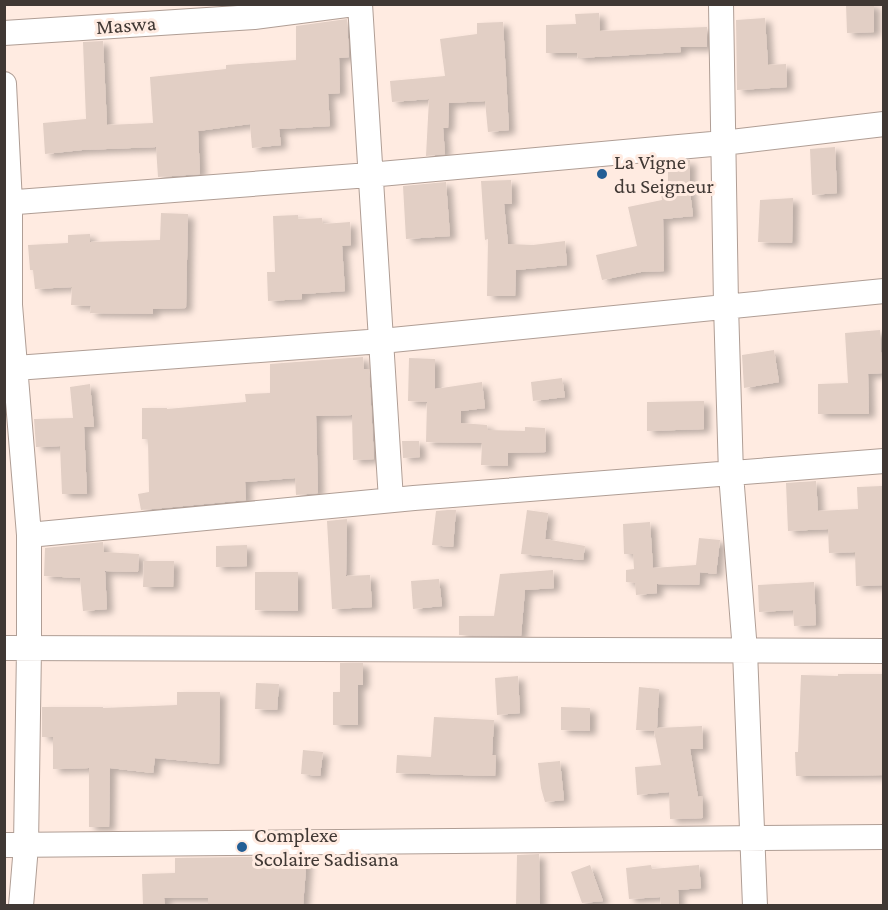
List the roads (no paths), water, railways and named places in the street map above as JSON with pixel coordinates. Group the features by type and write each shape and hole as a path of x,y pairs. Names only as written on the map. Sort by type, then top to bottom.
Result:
{"street":[{"name":"Maswa","path":"4,33 262,16 354,4"},
{"path":"360,4 391,500"},
{"path":"721,4 731,474 745,651 755,906"},
{"path":"4,84 7,305 16,368 13,466 29,535 29,648 15,846 21,906"},
{"path":"7,203 369,175 723,143 884,124"},
{"path":"16,368 382,341 884,291"},
{"path":"29,535 391,500 884,461"},
{"path":"4,648 884,651"},
{"path":"15,846 884,837"}],"place":[{"name":"La Vigne du Seigneur","path":"602,174"},
{"name":"Complexe Scolaire Sadisana","path":"242,847"}]}
